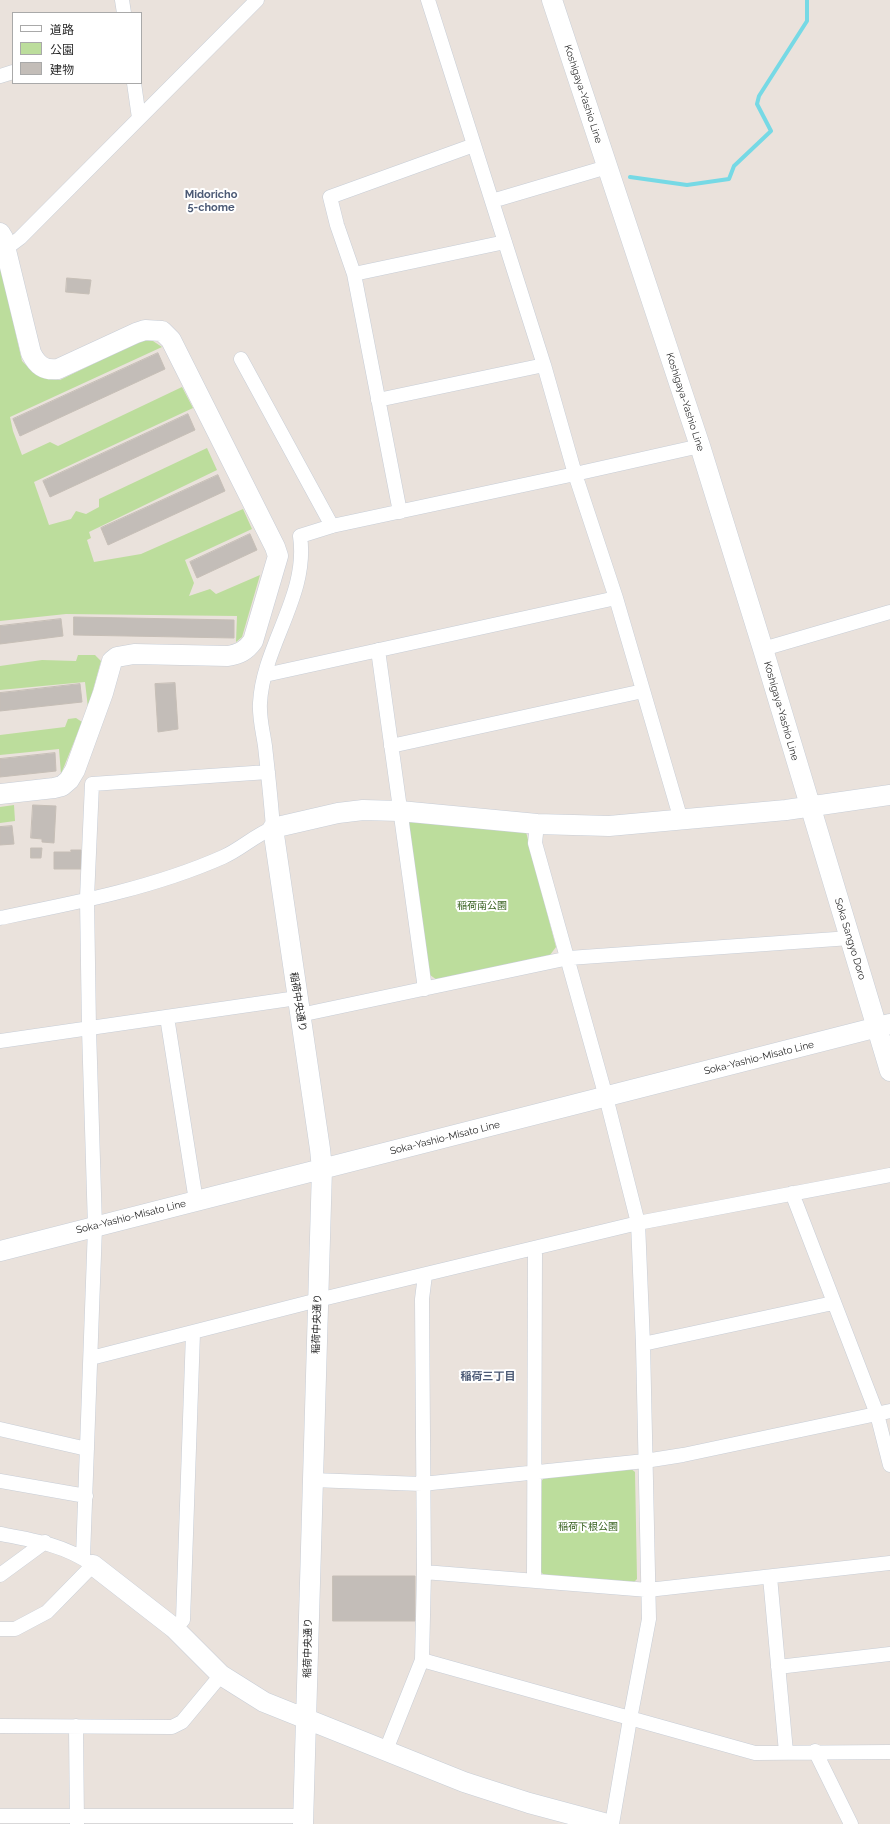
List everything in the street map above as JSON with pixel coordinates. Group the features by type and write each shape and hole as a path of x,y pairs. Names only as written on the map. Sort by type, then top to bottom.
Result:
{"street":[{"path":"122,0 124,12"},
{"path":"2,239 12,244 20,238 257,0"},
{"path":"428,0 544,365 575,474 616,598 681,820"},
{"name":"Koshigaya-Yashio Line","path":"552,0 700,446 763,649 809,806"},
{"path":"0,76 12,72"},
{"path":"134,84 140,118"},
{"path":"400,512 354,274 337,225 330,197 474,145"},
{"path":"492,201 607,167"},
{"path":"0,794 54,788 62,786 69,780 75,770 94,720 112,661 117,657 134,654 228,656 237,654 247,649 253,641 278,556 275,547 171,340 162,331 145,330 58,369 50,370 44,368 36,363 31,353 2,239"},
{"path":"354,274 505,242"},
{"path":"241,359 332,526"},
{"path":"378,400 544,365"},
{"path":"273,828 260,704 265,675 276,640 294,597 302,550 300,536 332,526 700,446"},
{"path":"265,675 616,598"},
{"path":"763,649 890,612"},
{"path":"378,650 425,989"},
{"path":"391,746 643,691"},
{"path":"0,1629 15,1629 48,1612 88,1561 86,1496 95,1227 87,898 92,784 268,772"},
{"path":"0,918 146,884 225,856 260,833 273,828 338,813 363,810 400,811 538,824 609,826 786,810 890,795"},
{"name":"Soka Sangyo Doro","path":"809,806 850,938 883,1026 890,1071"},
{"path":"538,824 535,843 569,958 638,1223 643,1344 648,1590 650,1619 630,1719 612,1824"},
{"name":"稲荷中央通り","path":"273,828 322,1169 303,1820"},
{"path":"0,1041 167,1017 299,1006 425,989 569,958 850,938"},
{"path":"167,1017 196,1201"},
{"name":"Soka-Yashio-Misato Line","path":"0,1251 883,1026"},
{"path":"91,1358 318,1300 638,1223 890,1175"},
{"path":"792,1193 833,1303 883,1412 890,1465"},
{"path":"534,1580 535,1248"},
{"path":"386,1750 422,1660 424,1572 422,1484 422,1299 425,1275"},
{"path":"643,1344 833,1303"},
{"path":"174,1628 183,1620 192,1333"},
{"path":"312,1480 422,1484 645,1461 683,1456 883,1412"},
{"path":"0,1429 87,1449"},
{"path":"0,1482 86,1496"},
{"path":"0,1534 45,1542 88,1561 174,1628 221,1675 264,1702 478,1786 529,1803 607,1824"},
{"path":"0,1575 45,1542"},
{"path":"424,1572 648,1590 890,1563"},
{"path":"770,1576 786,1752"},
{"path":"778,1667 890,1654"},
{"path":"422,1660 755,1753 815,1751 890,1752"},
{"path":"0,1726 172,1726 182,1722 221,1675"},
{"path":"76,1726 76,1820"},
{"path":"815,1751 851,1824"},
{"path":"0,1816 76,1820 303,1820"}],"green space":[{"path":"0,264 22,361 33,372 44,378 60,380 142,340 153,341 162,347 10,417 13,431 22,455 50,442 58,446 182,387 193,408 34,482 49,525 71,519 76,511 86,514 99,507 99,499 207,448 217,470 89,532 91,538 87,540 94,562 141,554 243,509 252,529 185,560 194,583 189,596 210,589 216,594 260,575 242,637 236,642 237,616 66,614 0,621"},
{"path":"78,655 95,655 101,661 88,708 85,682 0,690 0,666 42,660 76,661"},
{"path":"76,718 82,722 61,774 59,749 0,755 0,735 65,727 68,719"},
{"path":"14,805 15,821 0,823 0,807"},
{"name":"稲荷南公園","path":"412,820 526,832 556,947 550,955 437,980 430,975 408,825"},
{"name":"稲荷下根公園","path":"630,1468 635,1472 637,1579 634,1582 544,1575 539,1570 539,1484 544,1478"}],"building":[{"path":"67,278 91,280 89,294 66,292"},
{"path":"158,353 165,369 20,436 13,419"},
{"path":"188,414 195,430 50,497 43,481"},
{"path":"218,475 225,491 108,545 101,528"},
{"path":"250,534 257,550 197,578 190,562"},
{"path":"74,617 234,620 234,638 74,635"},
{"path":"61,619 63,636 0,644 0,626"},
{"path":"175,683 178,729 158,732 155,684"},
{"path":"80,684 82,702 0,711 0,693"},
{"path":"55,753 56,771 0,777 0,759"},
{"path":"33,805 56,806 54,843 42,842 42,839 31,838"},
{"path":"12,826 14,844 0,845 0,827"},
{"path":"31,848 42,848 41,858 31,858"},
{"path":"71,850 81,850 81,869 54,869 54,852 71,852"},
{"path":"333,1576 415,1576 415,1621 333,1621"}],"waterway":[{"path":"630,177 687,185 729,179 734,166 771,131 757,104 759,96 807,21 807,0"}],"district":[{"name":"Midoricho 5-chome","path":"211,201"},
{"name":"稲荷三丁目","path":"488,1377"}]}
